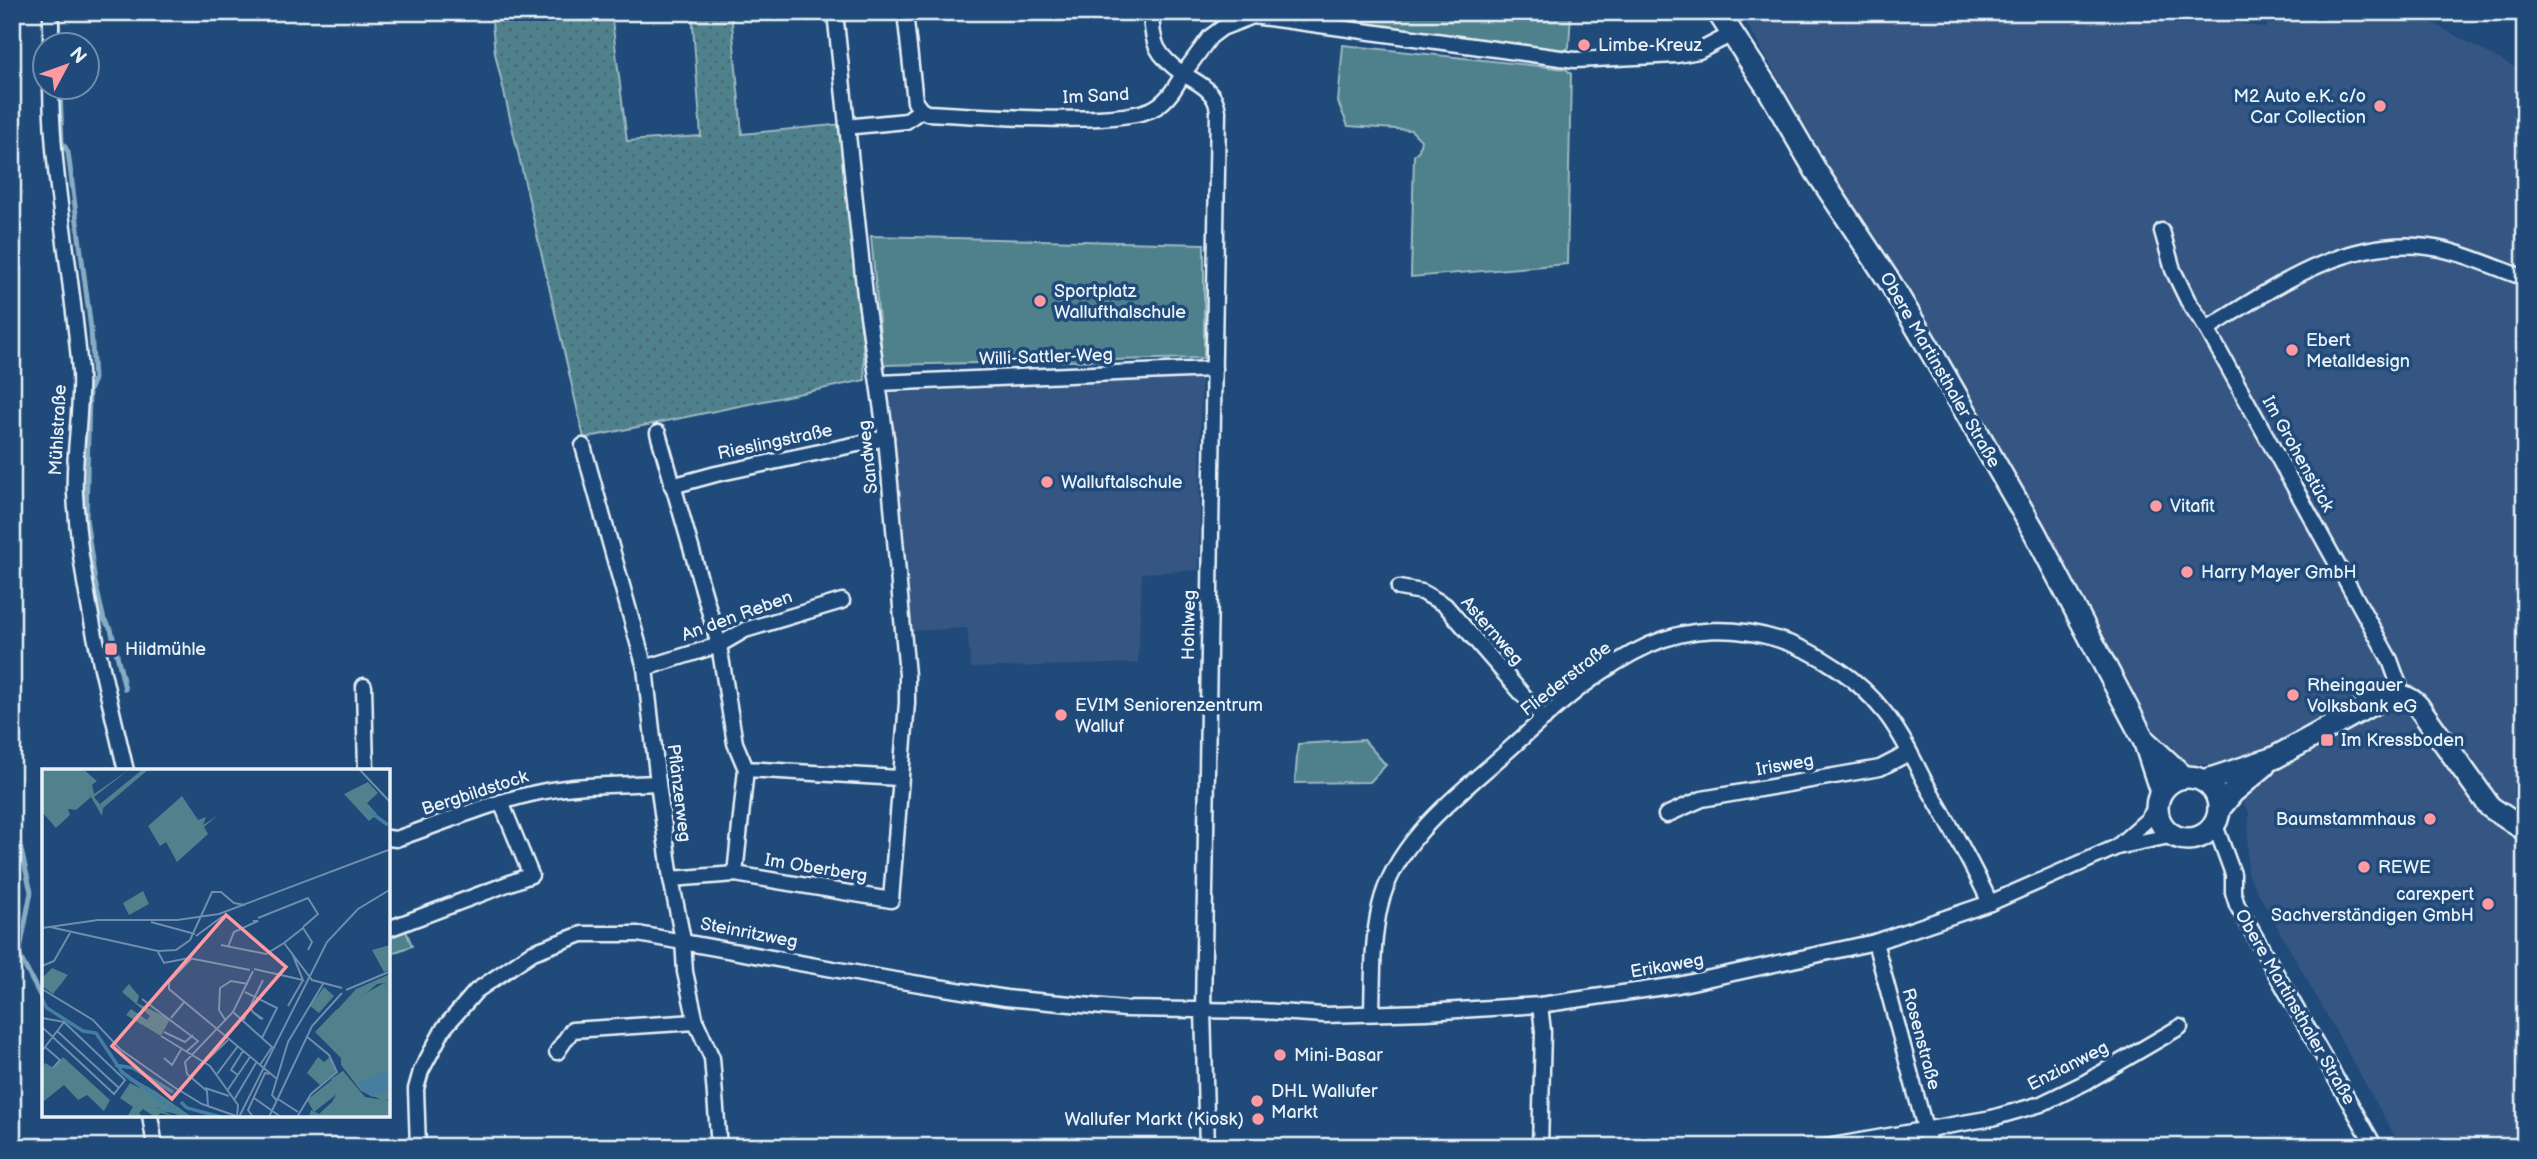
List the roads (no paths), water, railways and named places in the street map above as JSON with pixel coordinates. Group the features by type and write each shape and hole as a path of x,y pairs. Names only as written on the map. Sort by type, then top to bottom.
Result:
{"street":[{"path":"51,12 51,32"},
{"name":"Sandweg","path":"835,12 865,295 886,438 907,676 891,900"},
{"path":"905,12 915,102 921,110"},
{"path":"1151,12 1152,34 1156,47 1167,63 1183,74"},
{"name":"Obere Martinsthaler Straße","path":"1718,12 1769,90 1816,171 1891,284 2034,531 2144,740 2159,799"},
{"name":"Im Sand","path":"855,126 906,121 921,110 927,113 1094,119 1145,112 1156,107 1174,90 1210,37 1222,28 1253,16 1575,60 1678,55 1699,51 1732,34"},
{"name":"Hohlweg","path":"1183,74 1206,88 1217,103 1203,1011 1207,1147"},
{"name":"Mühlstraße","path":"52,102 58,181 80,376 75,493 81,556 101,663 126,769"},
{"name":"Im Grohenstück","path":"2162,231 2173,270 2188,301 2207,330 2390,660 2403,696"},
{"path":"2207,330 2280,284 2318,265 2372,248 2427,247 2449,251 2525,278"},
{"name":"Willi-Sattler-Weg","path":"879,383 1214,369"},
{"path":"658,433 719,645 735,743 746,769 735,874"},
{"name":"Rieslingstraße","path":"672,486 886,438"},
{"name":"Pflänzerweg","path":"583,446 645,668 671,879 683,940 685,972 696,1023 712,1058 719,1147"},
{"name":"Asternweg","path":"1399,588 1422,592 1445,605 1544,719"},
{"name":"An den Reben","path":"645,668 719,645 745,630 842,601"},
{"name":"Fliederstraße","path":"1372,1012 1373,947 1381,904 1402,856 1419,833 1544,719 1609,667 1652,644 1696,632 1748,631 1792,643 1844,673 1886,714 1976,872 1990,903"},
{"path":"364,686 366,769"},
{"path":"2274,758 2194,779 2171,782 2159,799 2161,823 2174,835 2192,839 2208,832 2233,792 2274,758 2392,695 2412,699 2490,807 2525,830"},
{"name":"Obere Martinsthaler Straße","path":"2144,740 2194,779"},
{"name":"Irisweg","path":"1666,815 1702,799 1880,768 1909,753"},
{"path":"746,769 900,778"},
{"path":"2194,779 2216,792 2217,816"},
{"name":"Bergbildstock","path":"390,838 396,839 501,802 541,791 658,783"},
{"name":"Erikaweg","path":"2117,847 2147,820 2159,799"},
{"path":"390,928 531,875 501,802"},
{"name":"Obere Martinsthaler Straße","path":"2217,816 2233,873 2236,905 2375,1147"},
{"name":"Erikaweg","path":"1203,1011 1325,1015 1426,1012 1540,1004 1678,985 1875,942 1990,903 2117,847 2174,835"},
{"name":"Im Oberberg","path":"671,879 735,874 891,900"},
{"name":"Steinritzweg","path":"418,1147 416,1089 421,1071 444,1028 476,991 533,953 582,933 638,934 683,940 1006,998 1125,1009 1203,1011"},
{"name":"Rosenstraße","path":"1875,942 1930,1147"},
{"path":"1540,1004 1543,1031 1540,1147"},
{"path":"557,1052 572,1030 696,1023"},
{"name":"Enzianweg","path":"1825,1147 1992,1118 2040,1104 2086,1082 2180,1027"},
{"path":"150,1117 155,1147"}],"waterway":[{"path":"58,12 59,32"},
{"path":"61,102 62,142 68,152 91,329 94,379 89,391 86,518 95,582 104,620 111,629 125,689"},
{"path":"12,812 31,892 19,955 42,999"}],"place":[{"name":"Limbe-Kreuz","path":"1584,45"},
{"name":"M2 Auto e.K. c/o Car Collection","path":"2380,106"},
{"name":"Sportplatz Wallufthalschule","path":"1040,301"},
{"name":"Ebert Metalldesign","path":"2292,350"},
{"name":"Walluftalschule","path":"1047,482"},
{"name":"Vitafit","path":"2156,506"},
{"name":"Harry Mayer GmbH","path":"2187,572"},
{"name":"Hildmühle","path":"111,649"},
{"name":"Rheingauer Volksbank eG","path":"2293,695"},
{"name":"EVIM Seniorenzentrum Walluf","path":"1061,715"},
{"name":"Im Kressboden","path":"2327,740"},
{"name":"Baumstammhaus","path":"2430,819"},
{"name":"REWE","path":"2364,867"},
{"name":"carexpert Sachverständigen GmbH","path":"2488,904"},
{"name":"Mini-Basar","path":"1280,1055"},
{"name":"DHL Wallufer Markt","path":"1257,1101"},
{"name":"Wallufer Markt (Kiosk)","path":"1258,1119"}]}
